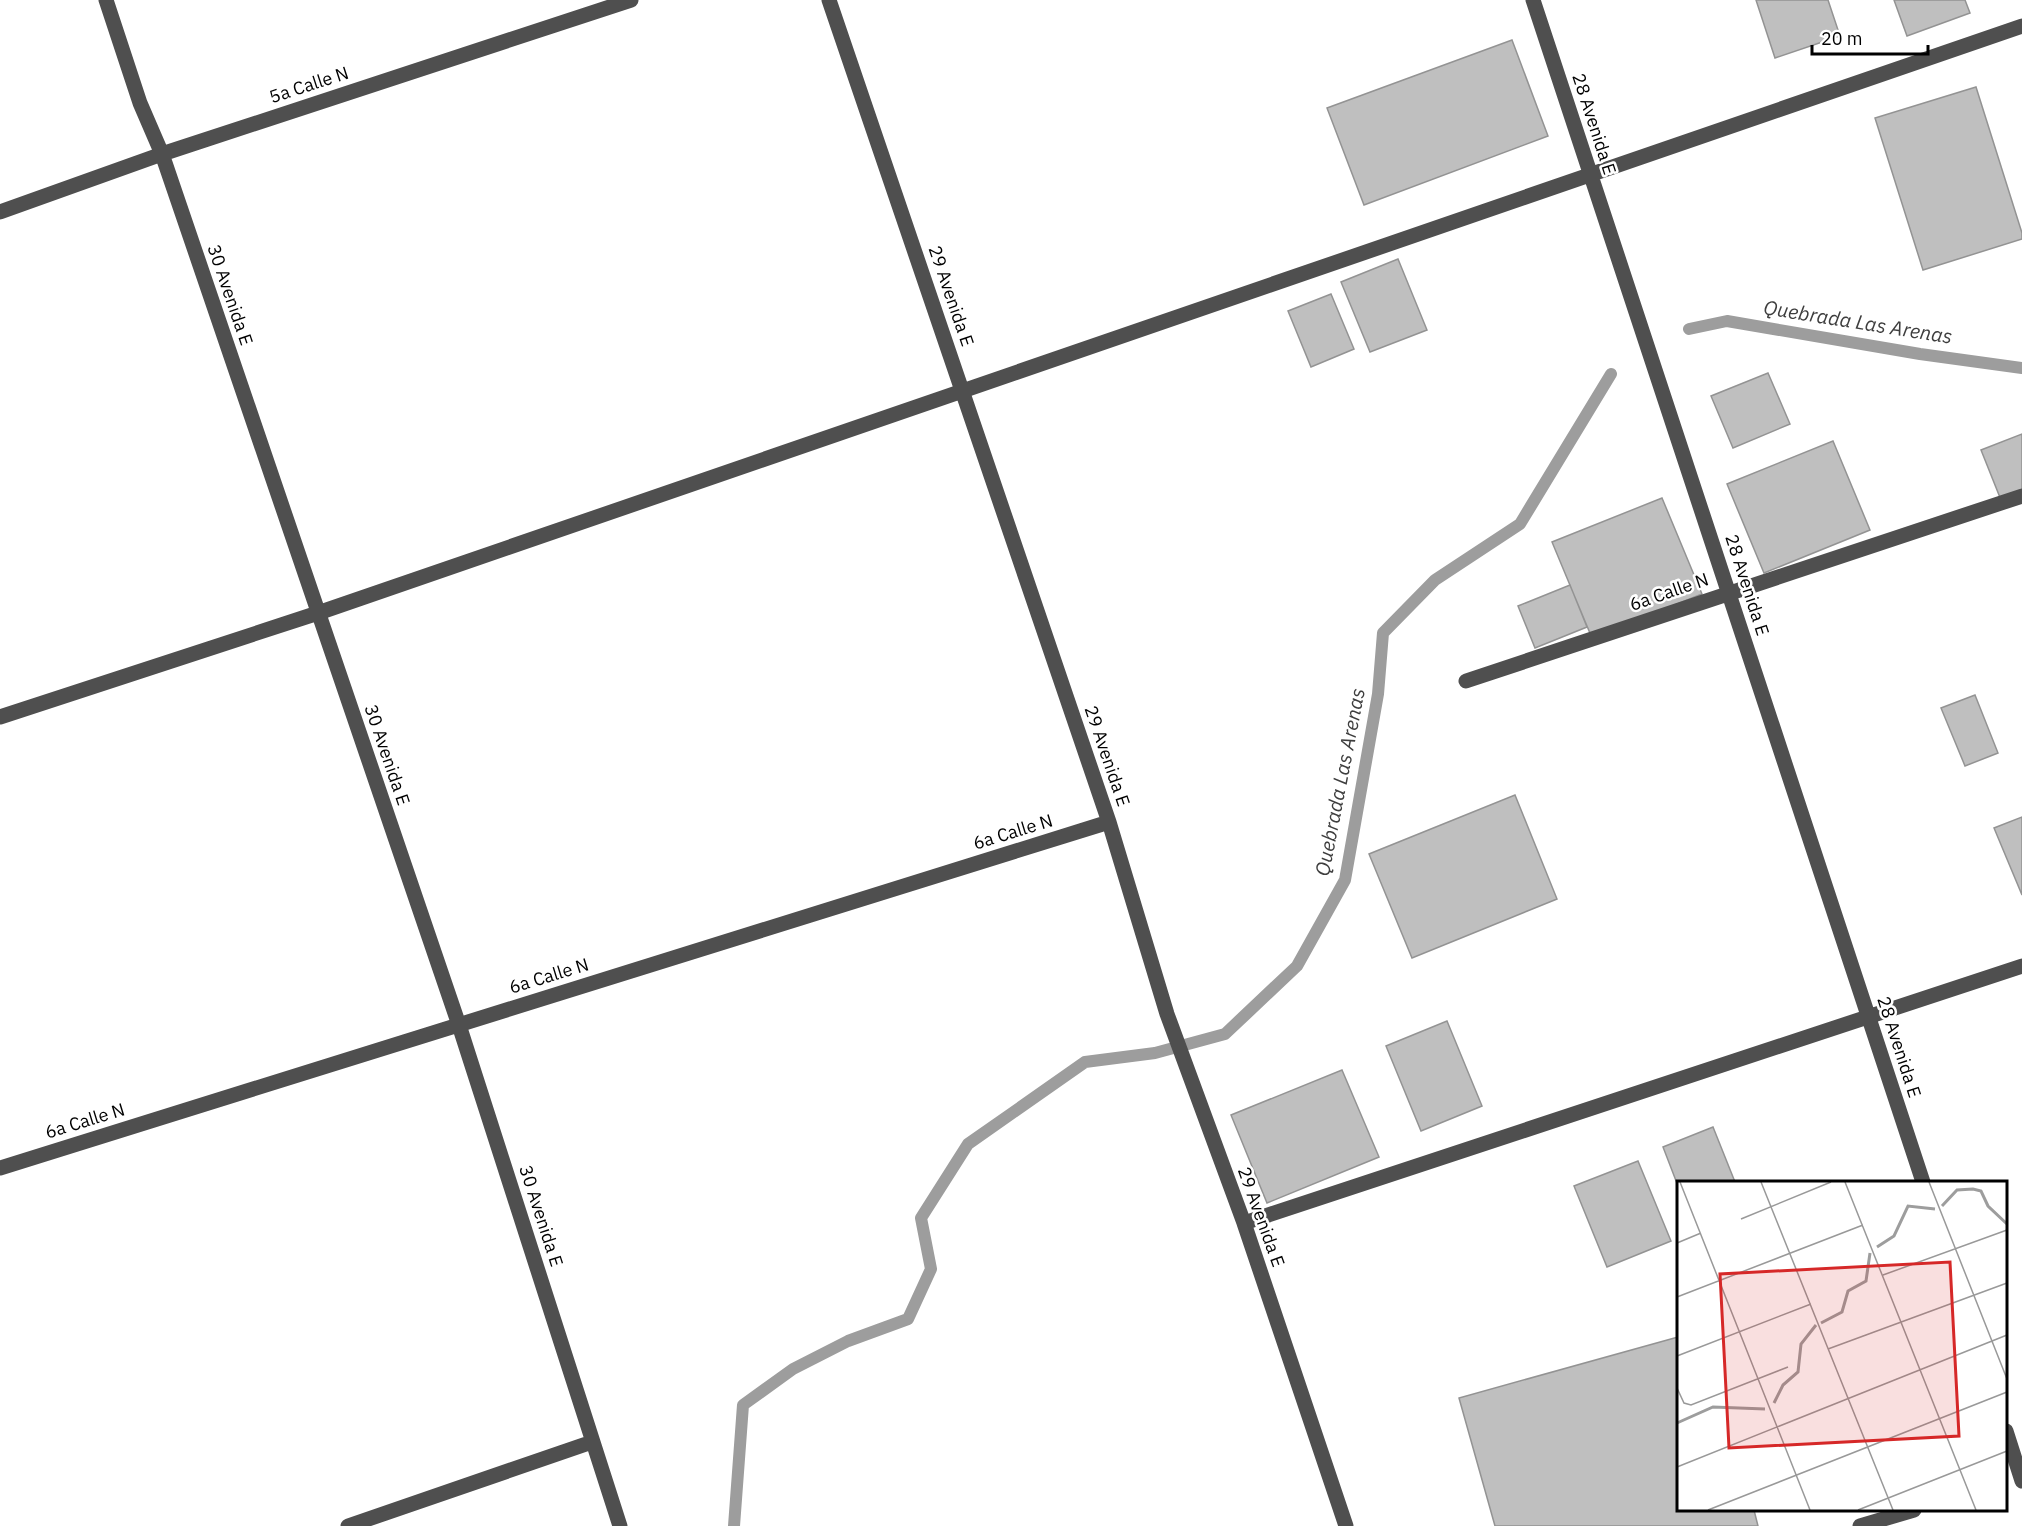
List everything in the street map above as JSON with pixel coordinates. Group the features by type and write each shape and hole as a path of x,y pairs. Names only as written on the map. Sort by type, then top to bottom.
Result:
{"street":[{"name":"30 Avenida E","path":"106,0 141,103 162,154 459,1024 620,1526"},
{"name":"5a Calle N","path":"0,212 162,154 631,0"},
{"name":"29 Avenida E","path":"829,0 1109,822 1167,1014 1244,1223 1346,1526"},
{"name":"28 Avenida E","path":"1533,0 1923,1181"},
{"path":"0,717 318,613 2022,26"},
{"name":"6a Calle N","path":"1466,681 2022,496"},
{"name":"6a Calle N","path":"0,1168 1109,822"},
{"path":"1244,1223 2022,966"},
{"path":"2007,1435 2018,1479"},
{"path":"348,1526 592,1442"},
{"path":"1860,1526 1908,1511"}],"building":[{"path":"1756,0 1828,0 1840,36 1775,58"},
{"path":"1894,0 1965,0 1970,13 1907,36"},
{"path":"1512,40 1548,136 1364,205 1327,108"},
{"path":"1976,87 2022,239 1923,270 1875,118"},
{"path":"1398,259 1427,330 1370,352 1341,282"},
{"path":"1331,294 1354,349 1311,367 1288,311"},
{"path":"1768,373 1790,424 1733,448 1711,396"},
{"path":"2022,434 2022,492 2001,500 1981,450"},
{"path":"1833,441 1870,530 1764,573 1727,484"},
{"path":"1662,498 1702,594 1592,638 1552,542"},
{"path":"1570,585 1587,627 1535,648 1518,606"},
{"path":"1975,695 1998,753 1965,766 1941,708"},
{"path":"1515,795 1557,899 1412,958 1369,854"},
{"path":"2022,817 2022,895 1994,828"},
{"path":"1447,1021 1482,1106 1421,1131 1386,1046"},
{"path":"1342,1070 1379,1157 1267,1203 1231,1115"},
{"path":"1713,1127 1735,1181 1677,1181 1677,1183 1663,1147"},
{"path":"1638,1161 1671,1241 1607,1267 1574,1186"},
{"path":"1677,1337 1677,1511 1754,1511 1758,1526 1495,1526 1459,1398"}],"waterway":[{"name":"Quebrada Las Arenas","path":"1689,329 1727,321 1920,354 2022,368"},
{"name":"Quebrada Las Arenas","path":"734,1526 743,1405 793,1369 848,1341 908,1319 931,1269 921,1218 968,1144 1085,1062 1155,1053 1225,1034 1297,966 1345,880 1378,694 1383,633 1435,580 1520,524 1611,374"}]}
